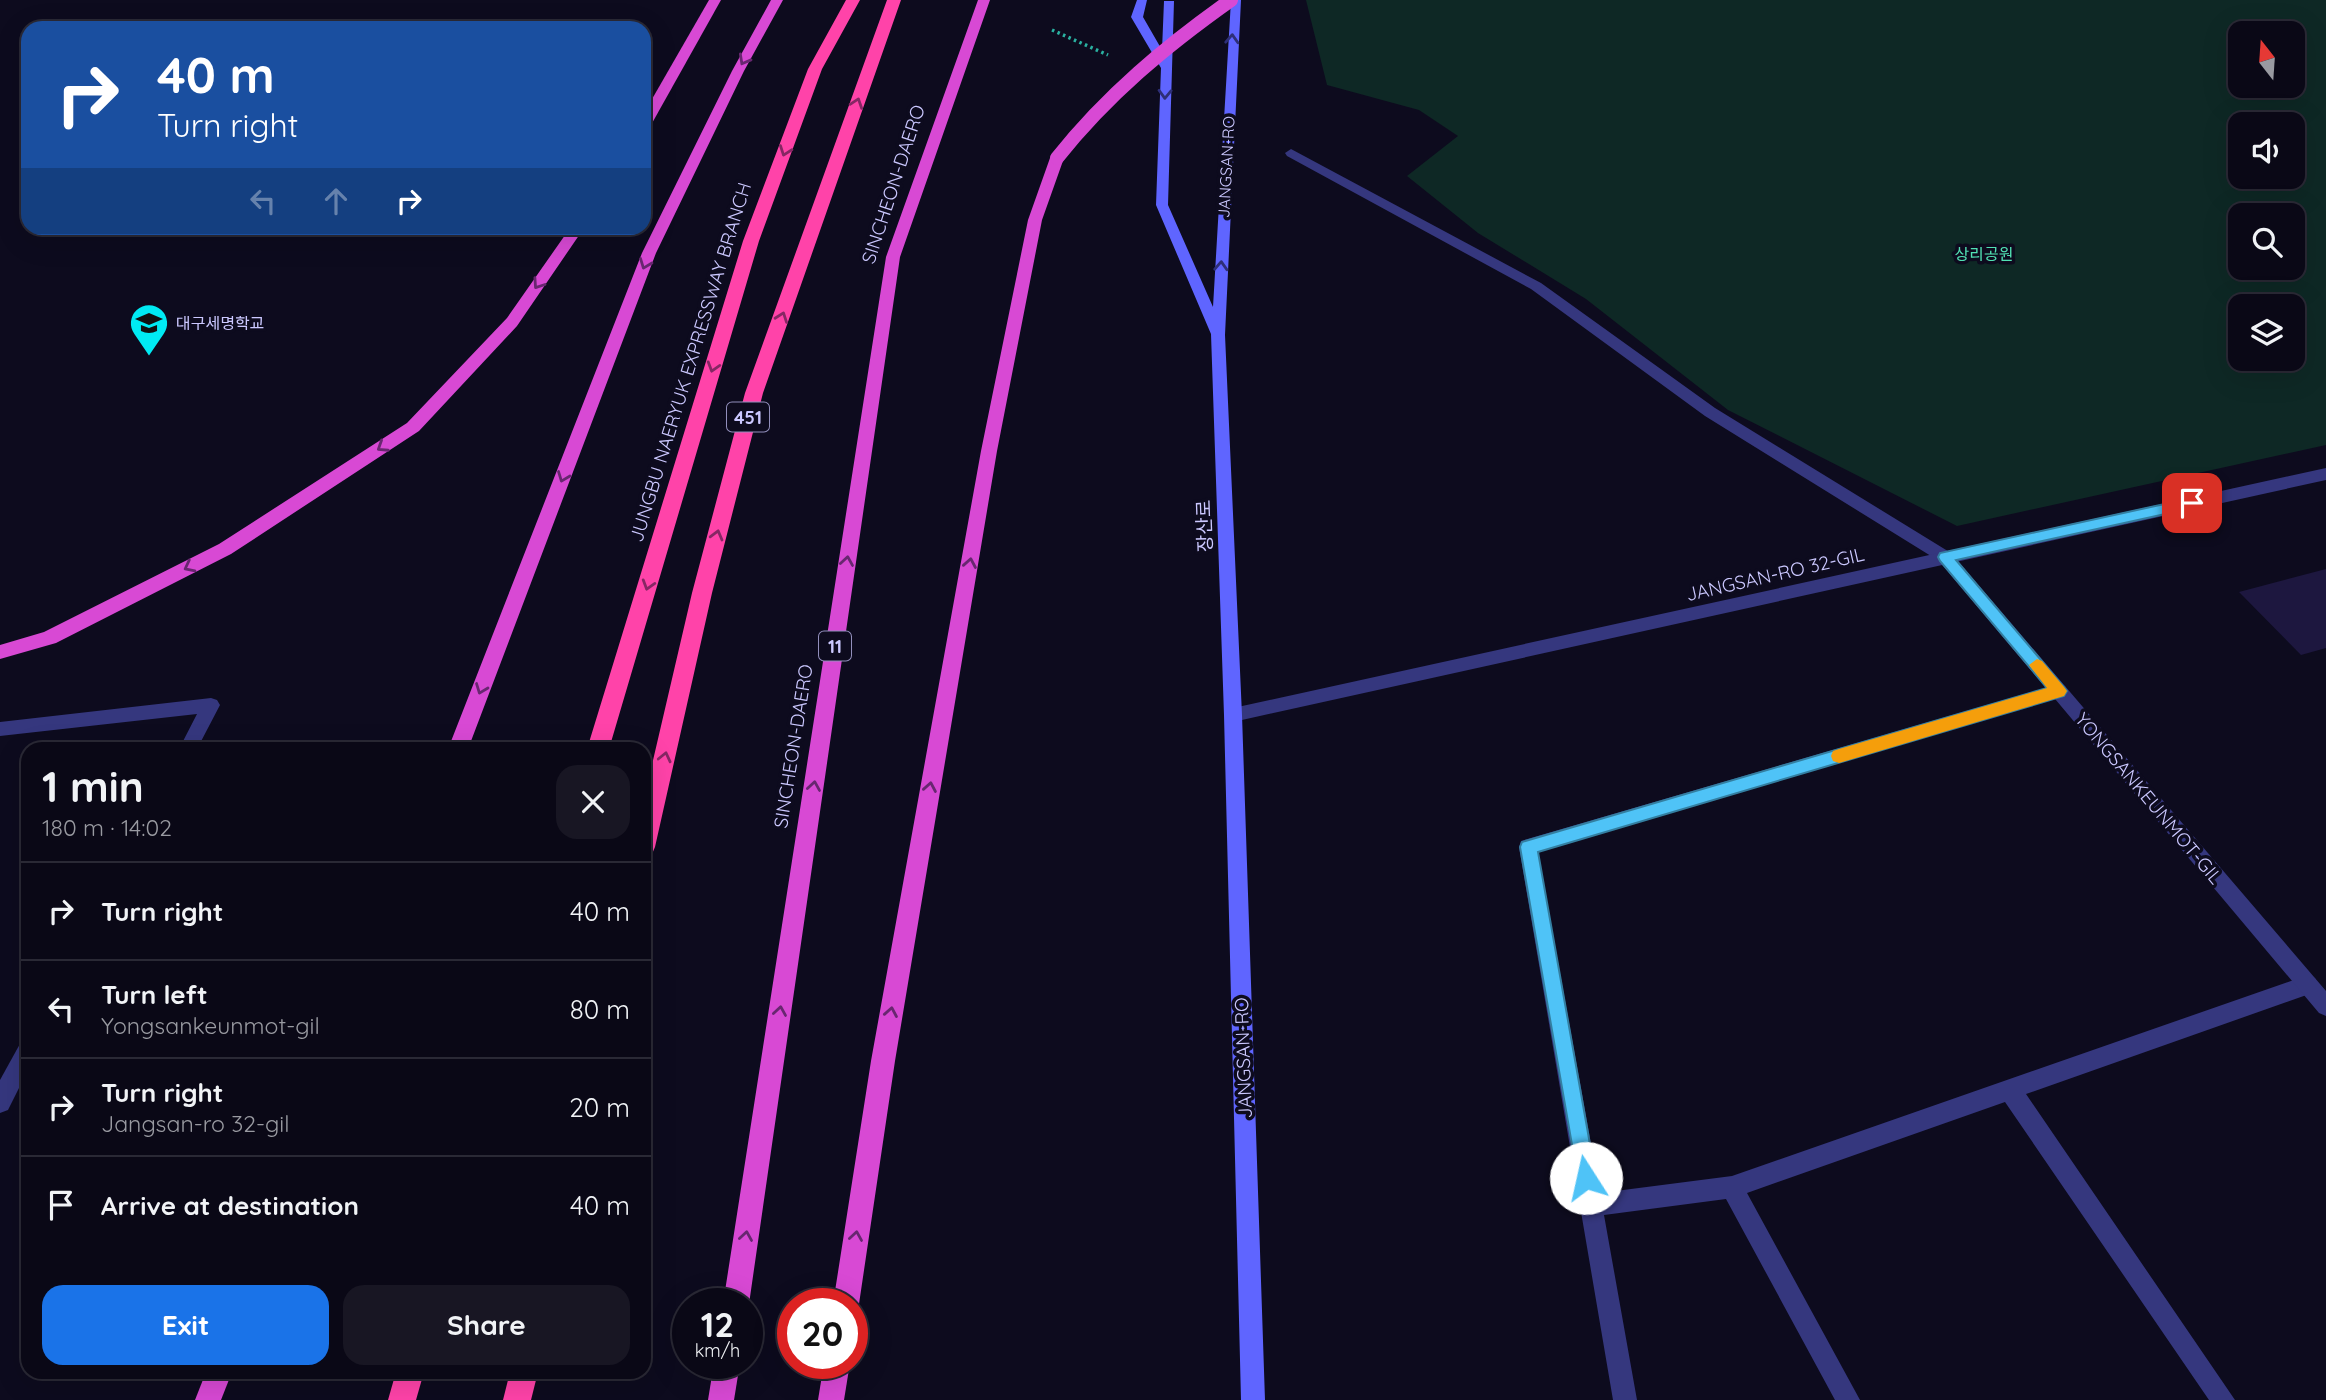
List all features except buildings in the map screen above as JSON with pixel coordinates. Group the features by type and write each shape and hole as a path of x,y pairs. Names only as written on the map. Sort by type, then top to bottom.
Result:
{"highway":[{"path":"651,113 715,0"},
{"path":"461,742 649,253 738,71 777,0"},
{"name":"JUNGBU NAERYUK EXPRESSWAY BRANCH","path":"600,742 751,241 815,69 853,0"},
{"name":"451","path":"651,816 702,593 754,393 894,0"},
{"name":"SINCHEON-DAERO","path":"738,1288 893,257 984,0"},
{"path":"848,1288 883,1061 989,451 1034,220 1057,158 1086,119 1121,84 1177,38 1233,0"},
{"path":"0,652 49,638 225,549 413,427 512,322 572,235"},
{"path":"208,1400 216,1379"},
{"path":"402,1400 408,1379"},
{"path":"517,1400 522,1379"},
{"path":"721,1400 724,1379"},
{"path":"831,1400 834,1379"}],"main road":[{"path":"1142,0 1138,17 1166,68"},
{"name":"JANGSAN-RO","path":"1218,335 1233,0"},
{"path":"1168,1 1162,205 1218,335"},
{"name":"장산로","path":"1218,335 1233,715"},
{"name":"JANGSAN-RO","path":"1233,715 1253,1400"}],"street":[{"name":"YONGSANKEUNMOT-GIL","path":"1291,153 1536,286 1710,412 1945,557 2326,1006"},
{"name":"JANGSAN-RO 32-GIL","path":"1233,715 2326,474"},
{"path":"1625,1400 1528,847 2059,691"},
{"path":"0,729 211,705 192,742"},
{"path":"1591,1205 1732,1187 2308,985"},
{"path":"0,1102 21,1062"},
{"path":"2010,1090 2223,1400"},
{"path":"1732,1187 1848,1400"}],"path":[{"path":"1052,30 1108,55"}],"green space":[{"name":"상리공원","path":"1306,0 2326,0 2326,445 1957,526 1728,410 1586,299 1478,233 1407,176 1458,136 1419,110 1327,85"}],"slow traffic":[{"path":"1839,756 2059,691 2037,665"}],"place":[{"name":"대구세명학교","path":"149,357"}],"route":[{"path":"1586,1178 1528,847 2059,691 1945,557 2192,503"}]}
